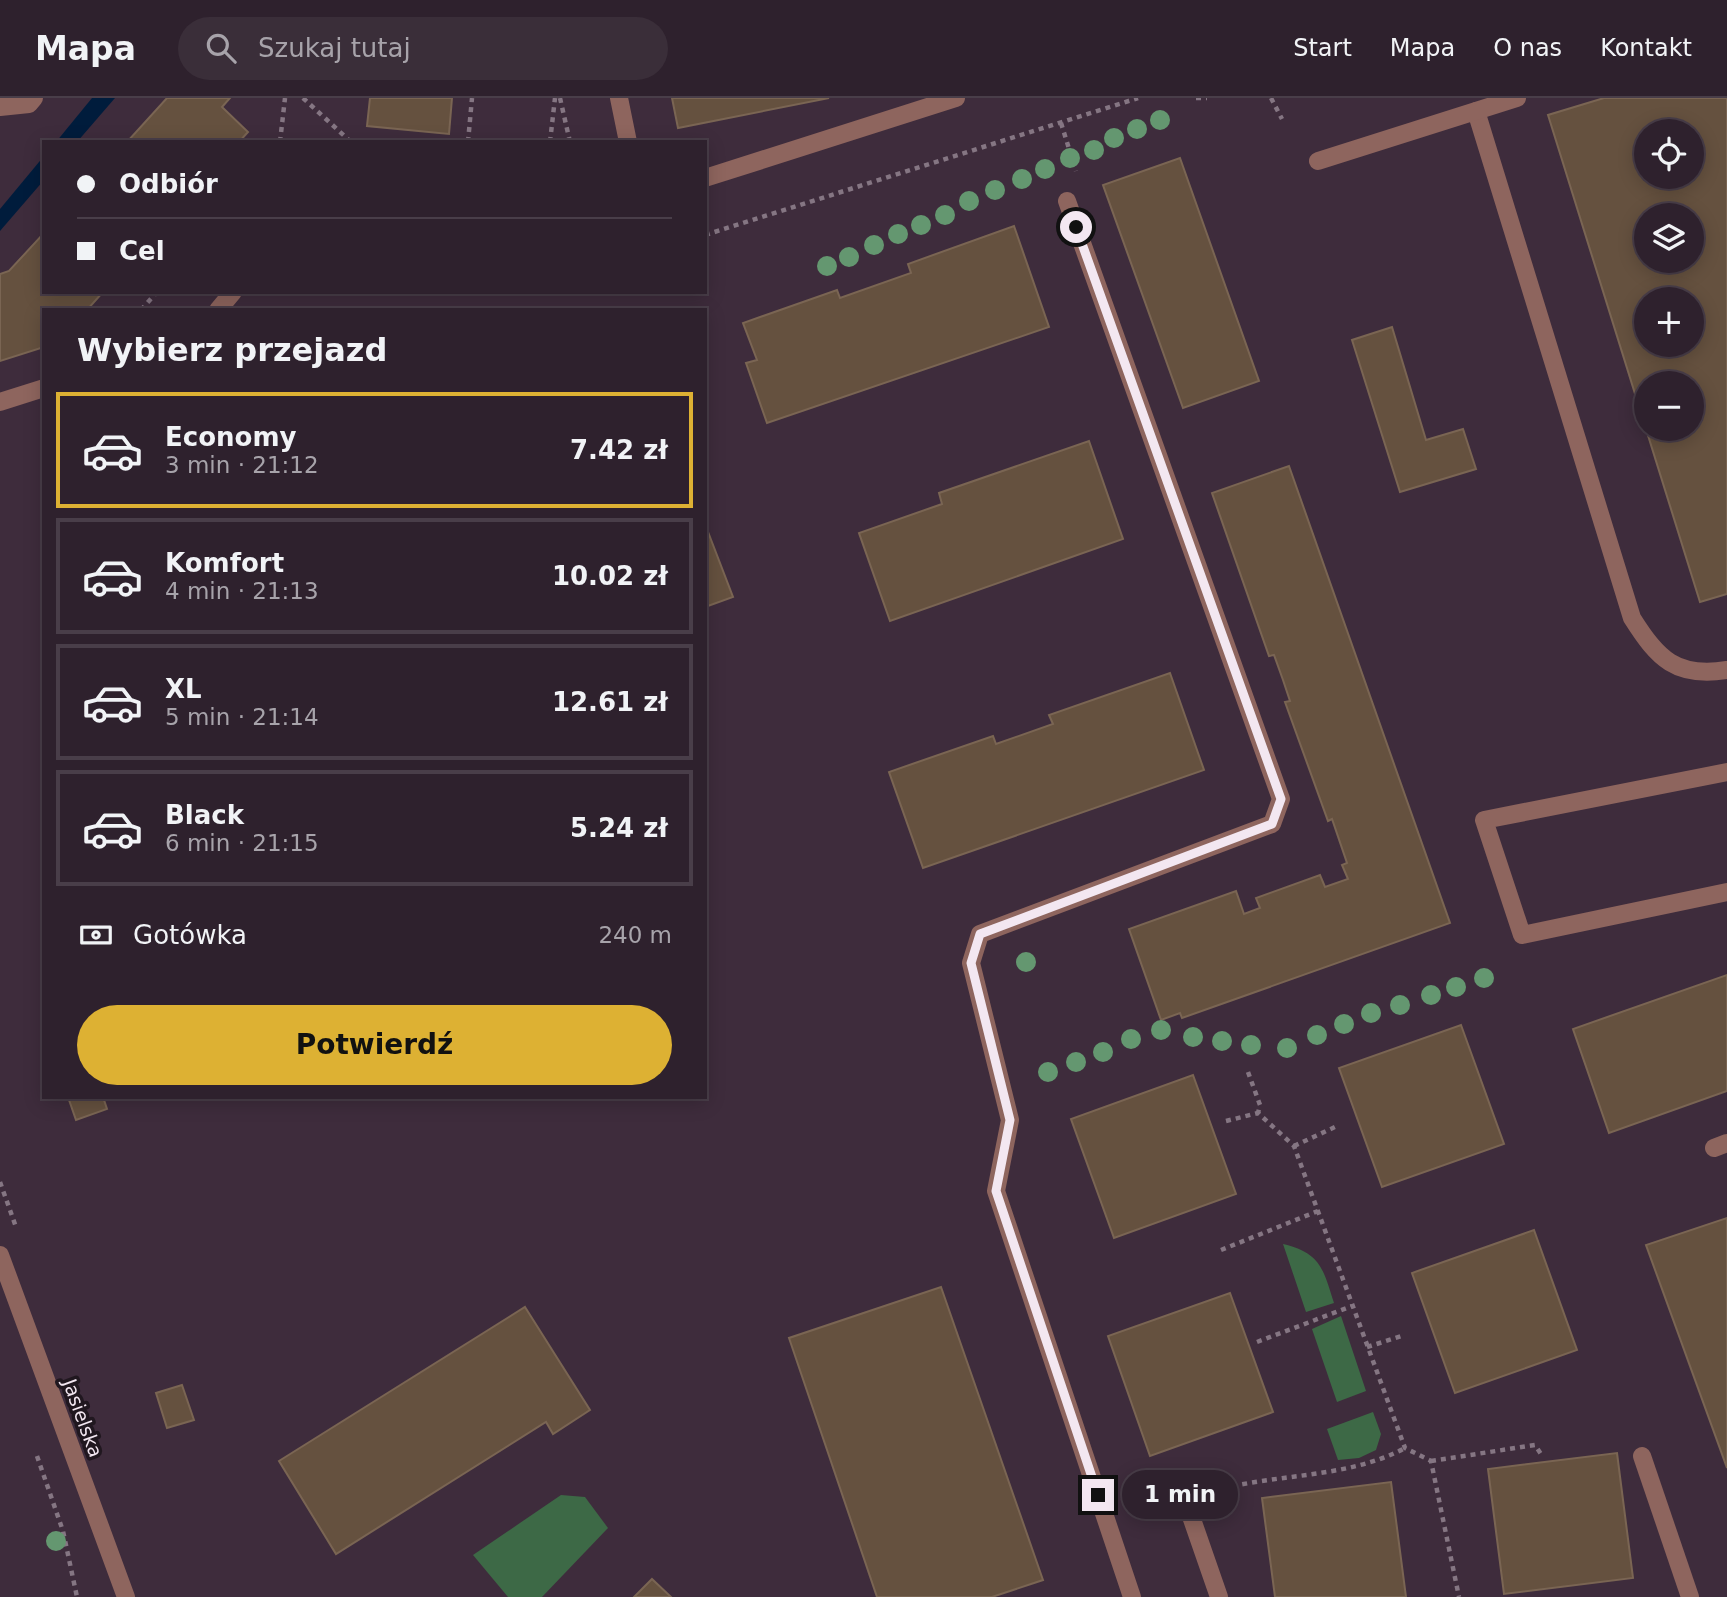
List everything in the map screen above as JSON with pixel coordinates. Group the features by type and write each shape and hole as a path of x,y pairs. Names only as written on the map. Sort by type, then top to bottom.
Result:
{"street":[{"path":"0,107 29,104 34,98"},
{"path":"619,98 628,140"},
{"path":"707,176 956,98"},
{"path":"1318,161 1517,98"},
{"path":"1476,111 1632,618 1648,644 1663,659 1683,670 1702,674 1727,670"},
{"path":"1067,201 1281,799 1272,824 980,934 971,963 1010,1120 996,1191 1132,1597"},
{"path":"220,308 231,294"},
{"path":"0,402 42,389"},
{"path":"1727,772 1484,820 1522,935 1727,892"},
{"name":"Jasielska","path":"0,1255 125,1597"},
{"path":"1642,1455 1690,1597"},
{"path":"1186,1502 1219,1597"}],"path":[{"path":"280,140 285,98"},
{"path":"303,98 349,140"},
{"path":"468,140 472,98"},
{"path":"550,140 558,98"},
{"path":"558,98 569,140"},
{"path":"707,234 1138,98"},
{"path":"1196,98 1207,98"},
{"path":"1271,98 1282,119"},
{"path":"1061,122 1077,174 1067,201"},
{"path":"143,308 155,294"},
{"path":"1248,1072 1260,1105 1258,1112"},
{"path":"1226,1121 1258,1112"},
{"path":"1258,1112 1294,1146 1405,1448 1431,1461 1535,1445 1541,1454"},
{"path":"1294,1146 1335,1127"},
{"path":"1220,1250 1318,1212"},
{"path":"1257,1342 1352,1306"},
{"path":"1367,1347 1405,1335"},
{"path":"1186,1502 1246,1481 1317,1473 1385,1458 1405,1448"},
{"path":"36,1451 63,1531 77,1597"},
{"path":"1431,1461 1458,1597"}],"green space":[{"path":"1283,1244 1305,1252 1319,1264 1334,1303 1306,1312"},
{"path":"1341,1316 1366,1391 1337,1402 1312,1329"},
{"path":"1373,1412 1381,1434 1376,1450 1359,1458 1338,1460 1327,1429"},
{"path":"561,1495 585,1497 608,1528 542,1597 508,1597 473,1555"}],"water":[{"path":"92,98 115,98 79,140 58,140"},
{"path":"42,158 42,182 0,231 0,209"}],"building":[{"path":"167,98 230,98 222,107 248,132 241,140 129,140"},
{"path":"370,98 452,98 449,134 367,126"},
{"path":"672,98 829,98 678,128"},
{"path":"1604,98 1727,98 1727,594 1700,602 1650,441 1704,441 1704,371 1634,371 1634,391 1548,115"},
{"path":"1180,158 1259,381 1183,408 1103,185"},
{"path":"1014,226 1049,327 767,423 746,363 757,360 743,323 837,290 840,298 911,273 908,264"},
{"path":"42,235 42,294 101,294 89,308 42,308 42,348 0,361 0,274 9,271"},
{"path":"1392,327 1426,440 1463,429 1476,469 1400,492 1352,340"},
{"path":"1089,441 1123,539 890,621 859,533 942,504 939,493"},
{"path":"1289,466 1450,923 1182,1018 1180,1013 1161,1020 1129,929 1236,891 1244,914 1260,908 1256,898 1320,875 1325,887 1348,879 1342,865 1347,863 1332,819 1328,821 1285,702 1290,701 1283,680 1274,655 1269,656 1212,493"},
{"path":"707,529 733,597 707,606"},
{"path":"1170,673 1204,770 923,868 889,772 993,736 996,744 1053,724 1049,715"},
{"path":"1727,975 1727,1091 1609,1133 1573,1029"},
{"path":"1461,1025 1504,1144 1382,1187 1339,1068"},
{"path":"1193,1075 1236,1194 1114,1238 1071,1119"},
{"path":"69,1099 104,1099 107,1109 76,1120"},
{"path":"1727,1218 1727,1468 1646,1245"},
{"path":"1534,1230 1577,1350 1455,1393 1412,1273"},
{"path":"941,1287 1043,1580 992,1597 877,1597 789,1338"},
{"path":"1230,1293 1273,1412 1150,1456 1108,1336"},
{"path":"525,1307 590,1410 553,1434 546,1422 336,1554 279,1461"},
{"path":"182,1385 194,1420 167,1428 156,1393"},
{"path":"1617,1453 1633,1578 1504,1594 1488,1469"},
{"path":"1391,1482 1406,1597 1275,1597 1262,1498"},
{"path":"652,1579 671,1597 634,1597"}],"route":[{"path":"1076,227 1281,799 1272,824 980,934 971,963 1010,1120 996,1191 1098,1495"}]}
